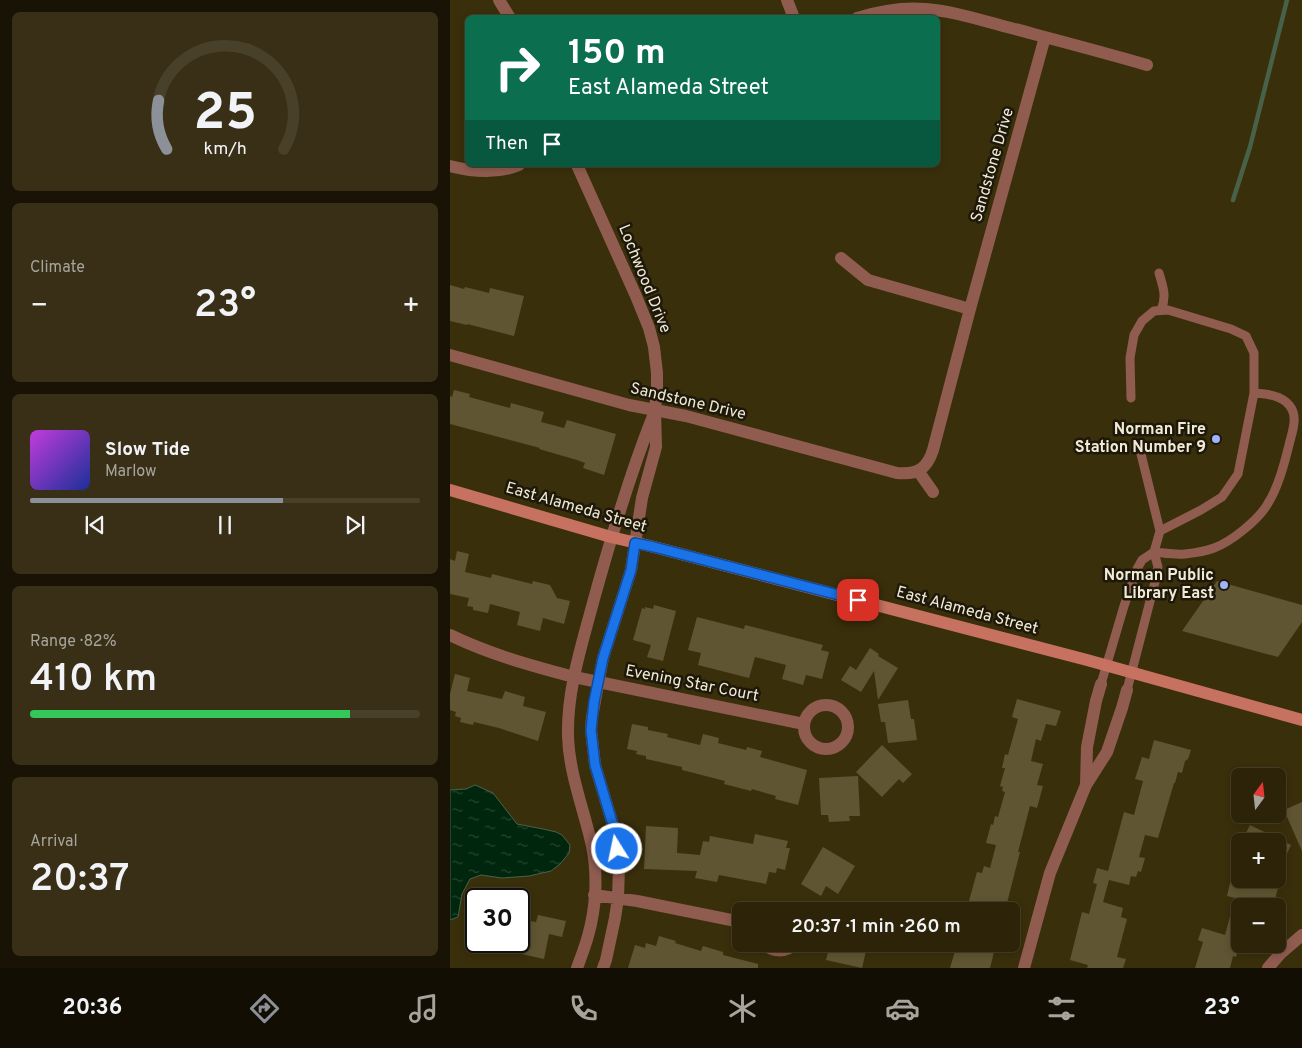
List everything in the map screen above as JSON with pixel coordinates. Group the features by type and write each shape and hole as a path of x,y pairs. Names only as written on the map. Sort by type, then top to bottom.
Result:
{"street":[{"path":"499,0 508,15"},
{"path":"787,0 793,15"},
{"path":"869,15 888,10 925,8 968,17 1147,65"},
{"name":"Sandstone Drive","path":"450,355 629,405 686,416 897,473 904,474 919,470 926,466 930,460 1045,37"},
{"path":"450,166 488,172 513,167"},
{"name":"Lochwood Drive","path":"578,167 649,328 654,347 658,390 655,410 656,447 642,498 631,570 603,658 591,730 595,765 615,832 619,866 618,898 610,946 603,968"},
{"path":"841,258 868,280 970,309"},
{"name":"Lochwood Drive","path":"577,968 588,935 594,905 596,874 592,848 576,783 568,736 570,696 611,536 641,444 655,410"},
{"path":"919,470 920,475 933,492"},
{"name":"East Alameda Street","path":"450,490 635,543 972,629 1302,720"},
{"name":"Evening Star Court","path":"450,635 481,648 574,677 804,724"},
{"path":"1086,785 1087,747 1101,684"},
{"path":"1024,968 1050,872 1086,785 1107,752 1127,690"},
{"path":"594,895 637,901 732,920"},
{"path":"1268,968 1280,954 1302,935"}],"lane":[{"path":"1159,273 1165,292 1165,302 1161,310"},
{"path":"1131,398 1130,358 1134,336 1142,321 1154,311 1168,310 1231,329 1246,336 1254,352 1254,393 1238,474 1222,497 1160,531"},
{"path":"1101,684 1124,606 1142,560 1154,552 1184,554 1215,548 1239,534 1254,521 1266,506 1286,456 1294,424 1294,414 1290,405 1281,398 1254,393"},
{"path":"1127,690 1156,578 1158,567 1154,552 1160,531 1139,446"}],"water":[{"path":"475,785 493,793 517,824 556,832 562,835 570,845 569,853 551,871 529,876 502,878 481,875 470,879 462,894 458,917 450,920 450,790 466,789"}],"building":[{"path":"450,285 489,293 490,288 524,296 514,336 450,321"},
{"path":"454,390 470,394 469,397 510,408 511,403 544,412 541,422 564,428 567,420 616,434 604,475 583,468 585,463 577,460 450,424 450,396 452,397"},
{"path":"457,551 469,554 465,572 491,578 492,574 532,584 533,581 550,585 557,598 570,601 564,624 543,618 540,631 517,625 520,612 490,604 488,613 473,610 473,607 467,606 469,598 450,594 450,559 455,561"},
{"path":"1217,581 1302,605 1302,622 1278,657 1182,631"},
{"path":"654,605 676,611 663,661 647,657 651,645 633,640 642,608 653,609"},
{"path":"697,617 744,629 745,625 823,645 821,650 829,652 822,679 806,675 803,685 782,679 786,665 755,657 749,678 698,665 701,653 688,650"},
{"path":"870,648 879,654 878,656 898,668 878,700 874,671 861,692 841,680 850,666 856,670"},
{"path":"455,674 470,678 467,691 502,699 505,691 525,697 523,706 546,712 538,741 499,728 474,722 473,725 460,722 461,718 455,716 456,712 450,710 450,694"},
{"path":"1017,699 1061,711 1056,726 1046,724 1041,741 1036,739 1031,761 1043,764 1037,785 1043,786 1037,808 1030,806 1007,902 973,902 969,901 977,872 982,873 984,866 990,868 996,845 986,843 991,824 993,825 995,816 998,817 1005,792 1002,791 1003,787 1000,786 1005,768 1002,768 1005,754 1008,755 1018,719 1012,717"},
{"path":"908,700 911,719 914,719 917,740 888,743 885,722 881,722 878,704"},
{"path":"632,724 668,734 667,737 700,745 703,734 719,738 718,743 746,750 747,747 762,751 760,757 807,770 798,805 775,799 776,796 752,789 751,791 724,784 725,781 682,770 682,767 646,759 646,756 636,754 637,751 627,749"},
{"path":"1154,740 1191,750 1188,759 1185,761 1182,773 1178,772 1158,838 1145,835 1139,857 1145,858 1141,872 1138,871 1136,877 1131,876 1129,885 1109,880 1103,902 1123,908 1121,917 1127,919 1117,957 1126,959 1123,968 1087,968 1088,965 1070,960 1082,912 1089,914 1097,884 1093,883 1097,868 1108,871 1124,812 1134,815 1143,781 1135,779 1142,757 1149,759"},
{"path":"882,745 912,774 903,783 899,779 882,797 856,772"},
{"path":"858,776 860,816 849,816 850,821 829,822 828,815 821,815 819,778"},
{"path":"1302,802 1302,851 1286,815 1286,809"},
{"path":"1250,825 1266,833 1246,833"},
{"path":"646,826 678,828 677,853 700,855 703,841 709,842 710,836 753,844 755,834 788,841 786,848 790,848 785,870 777,868 776,873 769,872 766,884 719,875 717,882 695,878 697,871 644,869"},
{"path":"1286,843 1291,845 1286,856"},
{"path":"823,847 855,866 838,894 826,886 821,896 801,884"},
{"path":"1231,879 1231,888 1278,888 1275,898 1235,898 1227,896"},
{"path":"1231,913 1231,953 1237,953 1236,957 1233,956 1230,968 1195,968 1203,942 1198,940 1202,928 1225,935"},
{"path":"538,915 566,921 562,937 549,934 544,959 517,953 530,953 530,921 536,922"},
{"path":"659,936 701,951 703,946 723,952 723,955 758,964 758,968 628,968 635,945 645,948 646,943 656,946"},
{"path":"828,952 866,952 862,968 826,960"},
{"path":"955,952 994,952 990,968 950,968"}],"waterway":[{"path":"1233,200 1250,147 1287,0"}],"place":[{"name":"Norman Fire Station Number 9","path":"1216,439"},
{"name":"Norman Public Library East","path":"1224,585"}],"route":[{"path":"617,849 615,832 595,765 591,730 594,702 603,658 631,570 635,543 858,600"}]}
